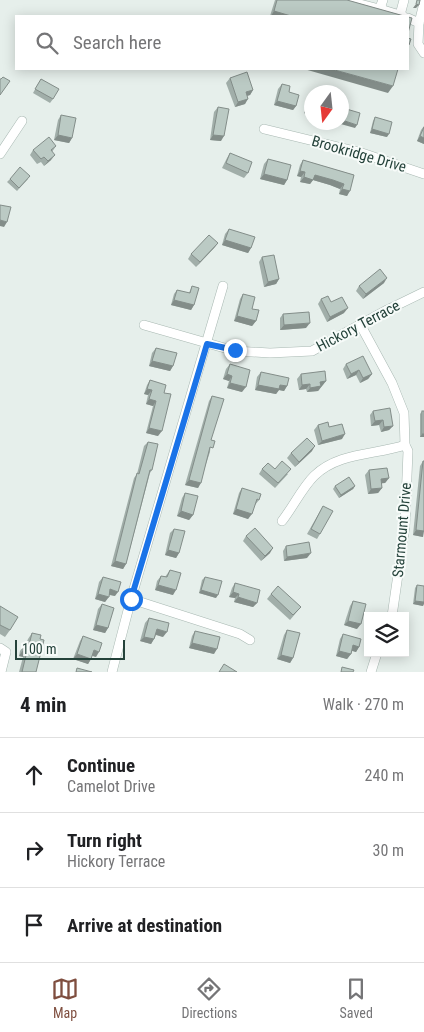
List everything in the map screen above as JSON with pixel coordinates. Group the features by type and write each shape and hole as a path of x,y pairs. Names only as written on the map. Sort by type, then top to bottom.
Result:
{"street":[{"path":"344,0 383,5 402,15"},
{"path":"404,0 404,15"},
{"path":"424,4 419,23 418,44 424,52"},
{"path":"409,18 419,23"},
{"path":"0,154 22,121"},
{"name":"Brookridge Drive","path":"264,129 359,152 424,174"},
{"path":"112,672 131,599 223,286"},
{"name":"Hickory Terrace","path":"144,325 207,344 235,350 278,353 312,352 360,324 424,292"},
{"name":"Starmount Drive","path":"360,324 392,383 404,413 405,445 408,451 405,526 393,612"},
{"path":"282,521 315,476 349,457 405,445"},
{"path":"131,599 240,634 250,640"},
{"path":"0,648 6,652 1,672"},
{"path":"371,672 376,657"}],"building":[{"path":"277,0 347,0 400,15 288,15 274,11"},
{"path":"409,17 412,18 409,29"},
{"path":"335,70 398,70 393,86"},
{"path":"247,72 253,90 246,92 248,99 238,102 230,78"},
{"path":"3,77 10,81 0,95 0,79"},
{"path":"41,79 59,89 53,99 35,89"},
{"path":"282,84 290,86 289,92 299,95 296,106 277,101"},
{"path":"218,107 229,109 224,136 213,135"},
{"path":"349,110 360,113 357,125 349,122"},
{"path":"61,115 76,118 72,138 58,135"},
{"path":"375,117 392,122 389,134 372,129"},
{"path":"424,127 424,138 420,136"},
{"path":"49,137 56,146 51,150 55,155 48,161 44,157 41,159 33,150"},
{"path":"230,153 252,162 248,173 226,163"},
{"path":"268,159 291,165 287,180 264,174"},
{"path":"303,160 354,175 350,191 342,189 344,184 333,180 315,175 313,180 304,177 305,172 300,171"},
{"path":"20,167 30,176 19,188 10,179"},
{"path":"0,205 11,207 7,222 0,220"},
{"path":"229,229 255,237 251,248 225,240"},
{"path":"209,235 218,243 200,262 191,254"},
{"path":"274,255 279,279 268,282 262,257"},
{"path":"380,269 387,278 366,294 359,286"},
{"path":"192,286 199,288 194,305 174,300 177,290 190,293"},
{"path":"243,294 255,297 252,309 259,310 256,321 237,316"},
{"path":"328,296 331,302 342,297 348,308 330,317 321,299"},
{"path":"309,312 310,323 284,325 283,314"},
{"path":"156,348 177,353 173,366 152,361"},
{"path":"363,356 372,374 363,378 359,370 351,374 346,364"},
{"path":"230,364 250,370 246,387 230,383 232,376 227,374"},
{"path":"325,371 326,381 320,382 321,386 310,388 310,384 302,385 301,374"},
{"path":"261,372 289,378 287,386 280,385 279,389 258,385"},
{"path":"150,380 166,385 164,393 171,394 162,431 149,428 156,401 149,399 152,390 147,389"},
{"path":"212,396 224,399 211,440 215,441 213,448 210,447 201,483 189,480"},
{"path":"390,408 393,426 384,427 383,420 375,421 373,411"},
{"path":"422,411 424,411 424,434 422,434"},
{"path":"328,422 329,427 342,424 345,434 322,441 318,425"},
{"path":"307,438 315,446 299,462 291,453"},
{"path":"148,442 158,444 126,564 115,561 137,473 139,474"},
{"path":"282,461 291,469 278,483 262,469 268,463 275,469"},
{"path":"424,461 424,531 416,530"},
{"path":"387,468 389,478 381,479 382,488 371,489 369,470"},
{"path":"349,477 355,486 341,495 335,486"},
{"path":"242,488 261,494 259,500 257,499 252,514 236,509"},
{"path":"185,493 198,496 193,515 181,511"},
{"path":"323,506 333,511 320,534 311,529"},
{"path":"255,528 273,548 265,556 246,536"},
{"path":"174,529 185,531 179,553 168,550"},
{"path":"309,542 311,553 287,557 286,546"},
{"path":"170,570 181,573 176,590 158,585 161,576 167,577"},
{"path":"103,577 121,582 118,592 110,589 109,597 98,594"},
{"path":"205,577 222,581 218,595 201,590"},
{"path":"235,583 260,590 257,603 238,597 239,594 233,592"},
{"path":"417,585 424,586 424,602 415,601"},
{"path":"278,586 301,607 293,615 271,594"},
{"path":"353,601 366,604 361,624 348,621"},
{"path":"102,604 114,608 108,628 96,625"},
{"path":"0,606 18,617 10,630 0,625"},
{"path":"149,618 169,623 167,632 157,629 154,639 144,637"},
{"path":"287,630 300,633 293,658 281,655"},
{"path":"195,631 220,637 217,649 192,643"},
{"path":"32,633 41,635 40,639 44,640 36,672 22,672 27,651 23,650 25,644 29,645"},
{"path":"343,634 361,639 359,647 353,645 351,654 339,651"},
{"path":"83,636 102,643 99,652 94,650 91,659 77,654"},
{"path":"224,664 237,672 219,672"},
{"path":"342,667 354,670 353,672 341,672"},
{"path":"77,668 92,672 76,672"}],"route":[{"path":"131,599 207,344 235,350"}]}
